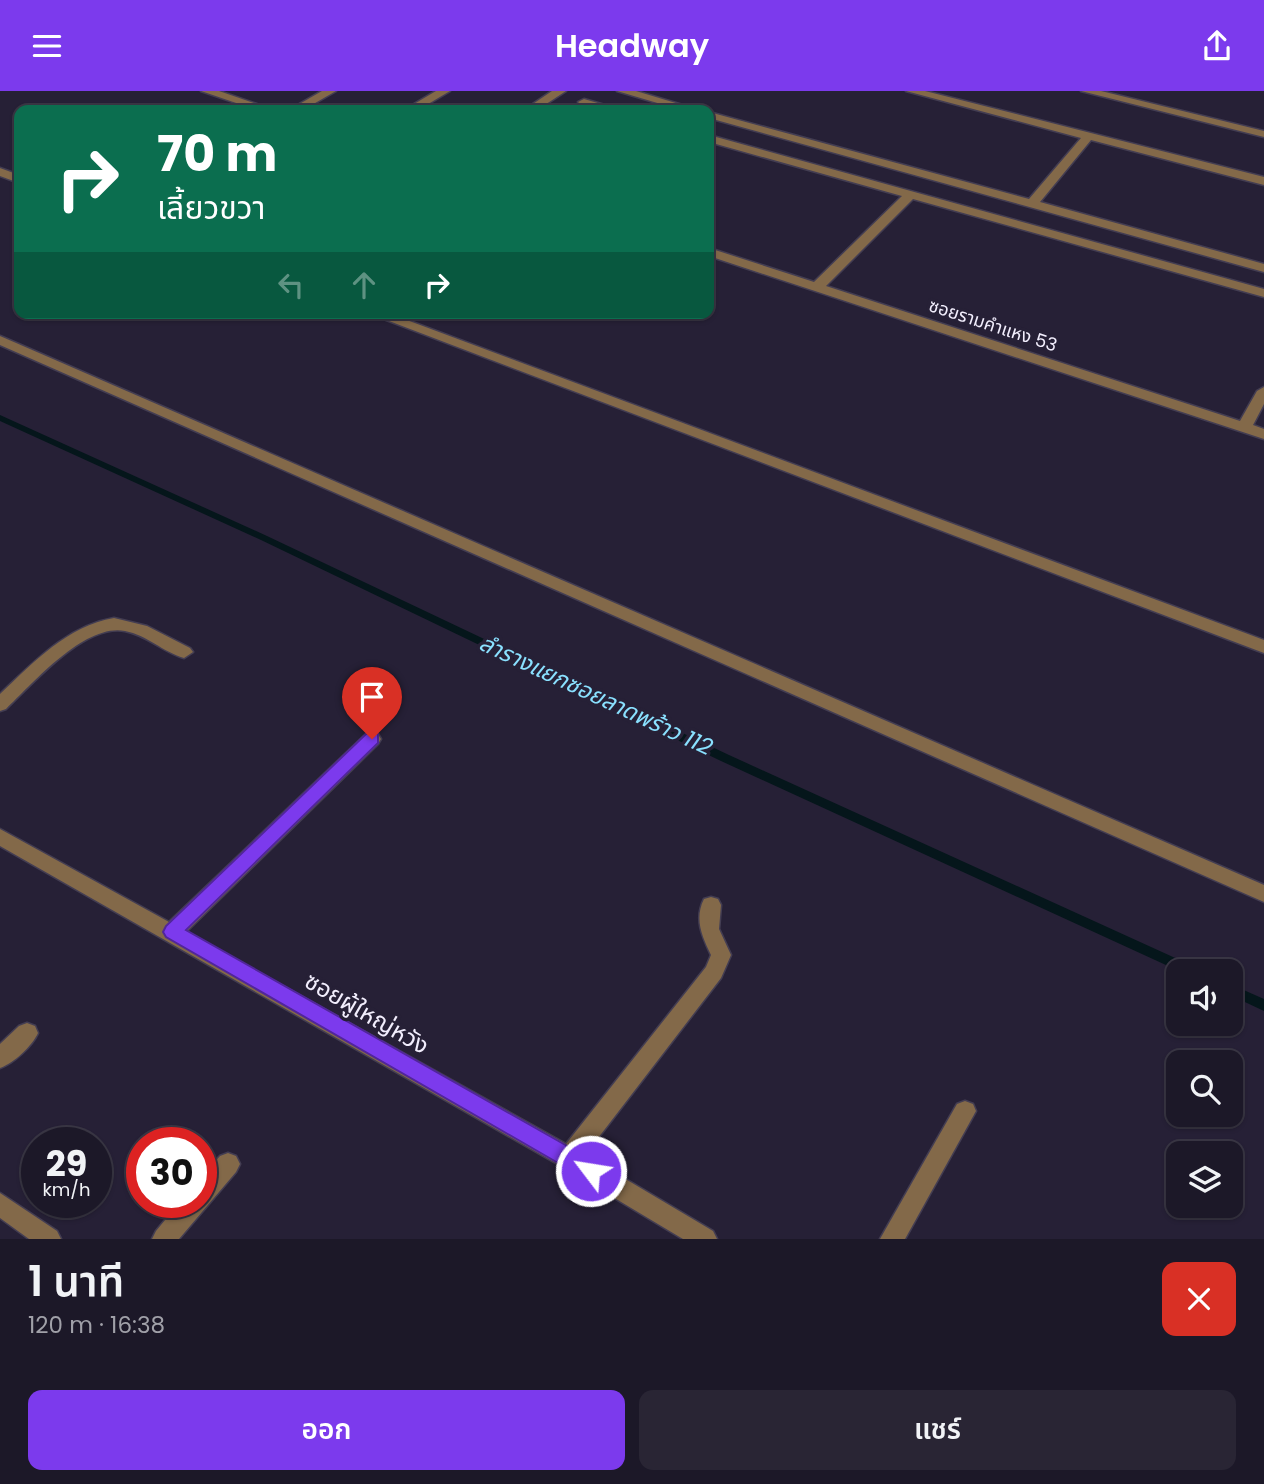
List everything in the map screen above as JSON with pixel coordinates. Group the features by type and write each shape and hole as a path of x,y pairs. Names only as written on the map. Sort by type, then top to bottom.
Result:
{"street":[{"path":"207,91 252,105"},
{"path":"304,105 330,91"},
{"path":"419,105 444,91"},
{"path":"538,105 560,91"},
{"path":"624,91 675,105"},
{"path":"912,91 1264,181"},
{"path":"1087,91 1264,134"},
{"path":"584,102 594,105"},
{"path":"714,116 1264,268"},
{"path":"1032,204 1089,136"},
{"path":"714,139 1264,293"},
{"path":"817,287 911,195"},
{"name":"ซอยรามคำแหง 53","path":"714,254 1264,435"},
{"path":"391,319 1264,647"},
{"path":"0,340 1264,894"},
{"path":"1244,428 1264,391"},
{"path":"0,704 68,645 92,629 114,624 135,629 184,652"},
{"path":"172,932 372,739"},
{"name":"ซอยผู้ใหญ่หวัง","path":"0,837 569,1158 705,1239"},
{"path":"569,1158 715,972 721,955 709,929 711,905"},
{"path":"0,1058 27,1033"},
{"path":"892,1239 965,1111"},
{"path":"217,1177 228,1164"},
{"path":"0,1204 50,1239"},
{"path":"164,1239 182,1218"}],"waterway":[{"name":"ลำรางแยกซอยลาดพร้าว 112","path":"0,418 264,538 725,758 1166,960"},
{"name":"ลำรางแยกซอยลาดพร้าว 112","path":"1243,995 1264,1005"}],"route":[{"path":"372,739 172,932 591,1171"}]}
